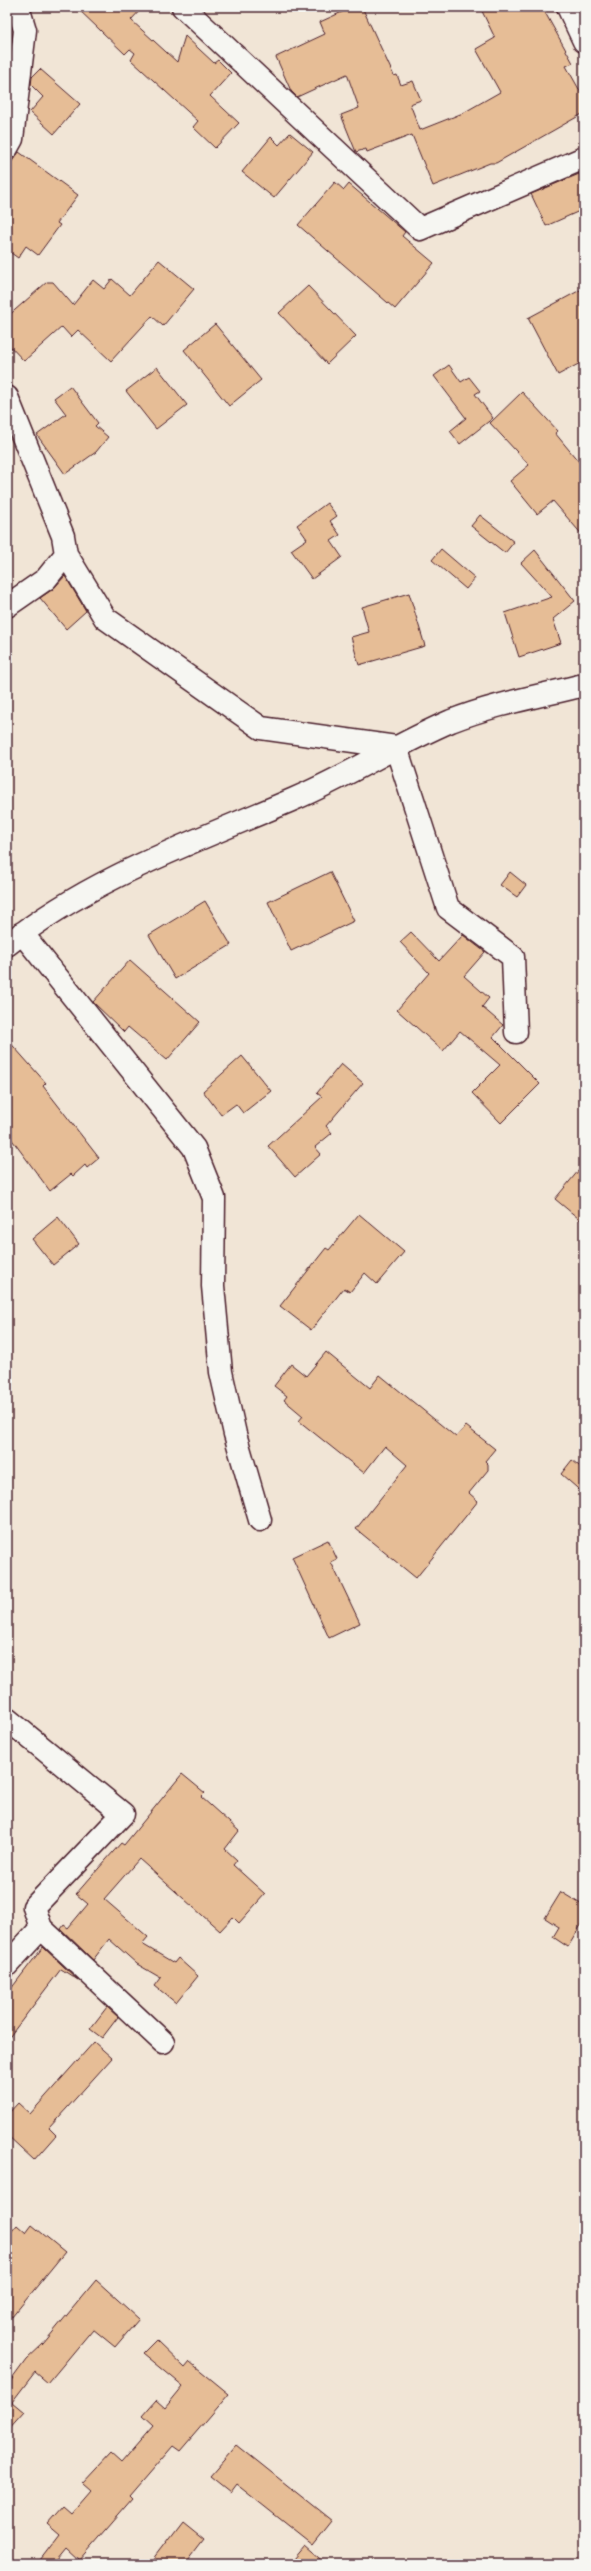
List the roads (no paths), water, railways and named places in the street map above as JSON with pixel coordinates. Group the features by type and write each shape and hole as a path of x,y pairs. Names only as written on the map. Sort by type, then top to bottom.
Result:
{"street":[{"path":"7,148 12,139 11,109 26,30 18,7"},
{"path":"183,7 420,229 584,158"},
{"path":"568,7 584,41"},
{"path":"7,397 63,536 66,554 105,618 261,728 396,747"},
{"path":"7,606 46,579 66,554"},
{"path":"260,1520 234,1434 221,1372 213,1286 214,1198 197,1155 194,1148 14,939 61,906 103,882 145,862 321,787 396,747 452,721 479,712 584,685"},
{"path":"396,747 448,908 512,956 516,1032"},
{"path":"7,1719 123,1814 34,1907 41,1928 163,2042"},
{"path":"7,1965 41,1928"}]}
